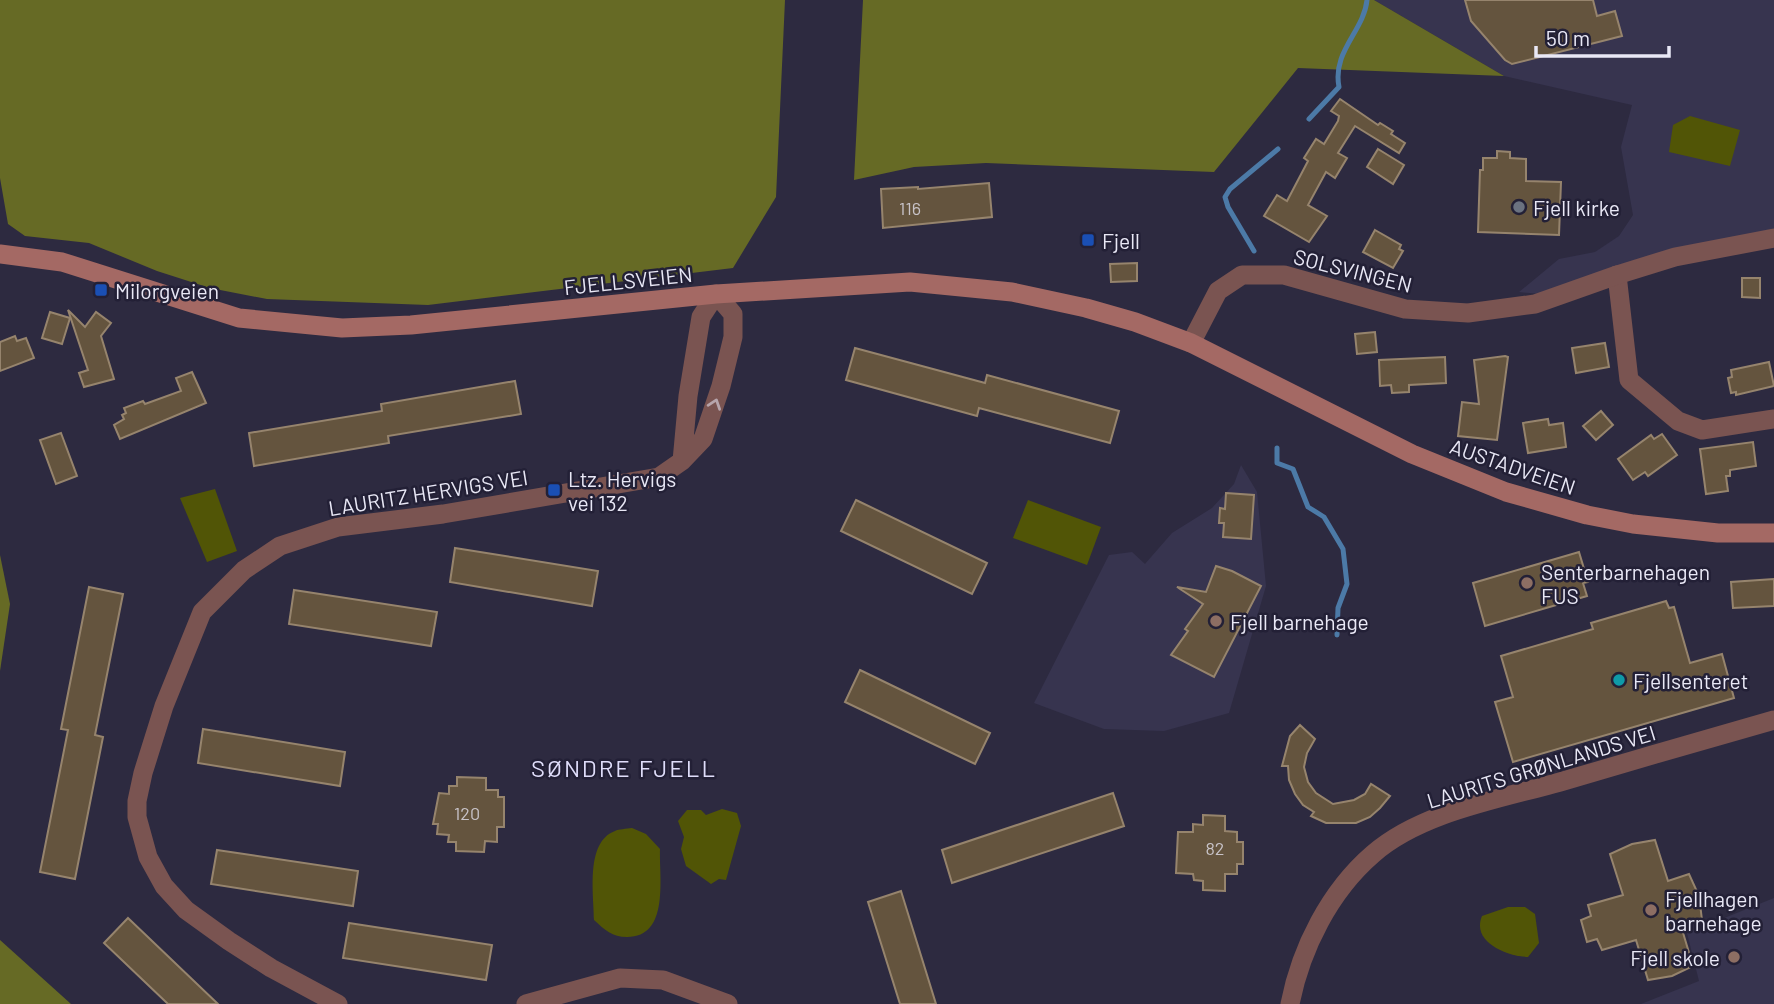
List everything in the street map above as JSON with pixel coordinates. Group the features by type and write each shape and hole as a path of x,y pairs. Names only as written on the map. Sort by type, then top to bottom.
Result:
{"main road":[{"name":"FJELLSVEIEN","path":"0,254 62,262 239,318 342,328 411,325 716,294 910,282 980,287 1086,308 1135,322 1191,343 1256,374"},
{"name":"AUSTADVEIEN","path":"1256,374 1412,454 1465,477 1541,503 1633,524 1718,533 1774,533"}],"street":[{"name":"SOLSVINGEN","path":"1191,343 1218,291 1242,275 1284,275 1405,309 1468,313 1535,304 1675,257 1774,238"},
{"path":"1617,275 1629,380 1678,421 1702,430 1774,419"},
{"path":"682,461 688,396 701,317 716,294"},
{"name":"LAURITZ HERVIGS VEI","path":"338,1004 271,968 187,909 164,886 148,858 137,817 137,801 143,772 164,706 202,612 244,570 280,546 338,527 443,514 659,477 682,461 703,439 721,386 733,337 733,314 716,294"},
{"name":"LAURITS GRØNLANDS VEI","path":"1290,1004 1295,978 1311,937 1343,885 1374,853 1398,836 1450,813 1774,720"},
{"path":"526,1004 620,978 663,980 729,1004"}],"shaded area":[{"path":"1374,0 1774,0 1774,237 1551,295 1519,292 1559,259 1595,252 1619,236 1633,215 1621,147 1632,105 1504,76"},
{"path":"1690,116 1740,130 1730,166 1669,152 1673,125"},
{"path":"1241,465 1257,492 1266,586 1229,713 1164,731 1104,729 1034,703 1109,555 1132,552 1145,564 1172,533 1212,508 1234,484"},
{"path":"215,489 237,551 207,562 180,498"},
{"path":"1028,500 1101,527 1087,565 1013,538"},
{"path":"722,809 737,813 741,826 726,880 719,879 711,884 686,866 681,849 684,837 678,821 687,810 701,810 706,815"},
{"path":"632,828 646,834 660,849 659,904 650,927 641,934 622,937 609,932 594,920 593,870 599,846 605,837 617,830"},
{"name":"Fjell skole","path":"1774,898 1774,1004 1641,1004 1699,981 1687,933"},
{"path":"1508,907 1525,907 1535,914 1539,943 1528,957 1510,954 1493,946 1482,933 1482,916"}],"green space":[{"path":"0,0 785,0 776,197 733,268 428,305 267,299 210,288 157,271 89,243 25,236 8,224 0,178"},
{"path":"863,0 1374,0 1504,76 1298,68 1214,172 986,163 914,167 854,180"},
{"path":"0,555 10,604 0,671"},
{"path":"0,940 71,1004 0,1004"}],"building":[{"path":"1465,0 1593,0 1597,16 1615,11 1622,36 1512,64 1505,60 1471,21"},
{"path":"1340,99 1378,125 1380,123 1393,131 1391,134 1405,143 1399,153 1355,126 1338,153 1347,158 1335,178 1326,172 1308,205 1327,216 1309,242 1264,216 1277,195 1287,201 1308,161 1304,158 1316,139 1324,144 1338,121 1339,116 1331,111"},
{"path":"1378,149 1404,165 1393,184 1367,167"},
{"name":"Fjell kirke","path":"1497,151 1510,152 1510,158 1526,159 1526,181 1561,182 1559,235 1478,232 1480,170 1483,170 1483,158 1497,158"},
{"path":"989,183 992,217 883,228 881,189"},
{"path":"1375,230 1401,245 1399,249 1403,251 1393,268 1363,252"},
{"path":"1137,263 1137,281 1111,282 1110,264"},
{"path":"1742,278 1760,278 1760,298 1742,297"},
{"path":"68,310 85,327 96,312 111,323 101,336 114,379 84,387 79,373 88,370"},
{"path":"50,312 70,318 62,344 42,338"},
{"path":"1375,332 1377,352 1357,354 1355,334"},
{"path":"15,336 17,341 26,338 34,358 0,371 0,342"},
{"path":"1605,343 1609,367 1576,373 1572,348"},
{"path":"855,348 985,383 987,375 1119,411 1110,443 979,408 977,416 846,380"},
{"path":"1445,357 1446,383 1409,385 1409,392 1392,393 1391,385 1380,386 1379,360"},
{"path":"1508,357 1497,440 1458,436 1462,402 1479,404 1474,360"},
{"path":"1769,362 1774,386 1736,395 1736,392 1731,393 1728,378 1732,377 1731,370"},
{"path":"192,372 206,403 120,439 114,425 124,419 124,408 143,401 145,404 181,391 176,378"},
{"path":"515,381 521,414 388,436 389,443 254,466 249,433 382,411 381,404"},
{"path":"1601,411 1613,425 1596,440 1583,426"},
{"path":"1548,419 1549,425 1563,423 1566,447 1528,453 1523,423"},
{"path":"61,433 77,476 56,484 40,440"},
{"path":"1662,434 1677,455 1648,476 1645,472 1633,480 1618,459 1651,435 1654,439"},
{"path":"1753,442 1756,466 1730,470 1730,476 1726,476 1728,491 1706,494 1700,449"},
{"path":"1226,493 1254,495 1251,539 1223,537 1224,523 1219,523 1220,508 1225,509"},
{"path":"856,500 987,563 972,594 841,531"},
{"path":"455,548 598,571 592,606 450,582"},
{"path":"1579,552 1588,582 1583,583 1587,596 1485,626 1473,583"},
{"path":"1216,566 1261,586 1214,677 1171,655 1203,604 1177,587 1206,592"},
{"path":"1774,579 1774,606 1733,608 1731,582"},
{"path":"89,587 123,594 95,735 103,737 75,879 40,872 68,730 61,729"},
{"path":"294,590 437,612 431,646 289,624"},
{"name":"Fjellsenteret","path":"1666,601 1669,608 1674,607 1690,663 1722,654 1734,698 1513,762 1495,702 1513,697 1501,656 1593,629 1591,623"},
{"path":"860,670 990,733 975,764 845,702"},
{"path":"1300,725 1315,739 1307,753 1304,767 1308,782 1316,793 1333,804 1354,800 1365,794 1371,784 1390,796 1370,817 1356,823 1326,823 1311,816 1314,812 1303,805 1295,794 1289,780 1288,766 1282,766 1290,736"},
{"path":"203,729 345,752 340,786 198,763"},
{"path":"457,777 486,778 486,790 498,790 498,797 504,797 504,827 497,827 497,842 485,841 484,852 456,851 456,842 448,842 449,835 437,834 438,824 433,824 439,793 449,794 449,786 457,786"},
{"path":"1113,793 1124,826 952,883 942,850"},
{"path":"1203,815 1225,816 1225,831 1237,832 1237,842 1243,842 1243,864 1237,864 1237,874 1225,874 1225,891 1203,890 1203,881 1194,880 1193,874 1176,873 1178,832 1193,832 1193,824 1203,825"},
{"path":"1655,840 1668,881 1689,874 1699,896 1702,920 1681,926 1693,966 1672,976 1648,980 1636,940 1602,950 1597,939 1587,942 1581,920 1591,916 1588,905 1623,895 1610,854 1632,844"},
{"path":"217,850 358,871 353,906 211,884"},
{"path":"901,891 936,1004 900,1004 868,902"},
{"path":"128,918 218,1004 168,1004 104,943"},
{"path":"349,923 492,945 486,980 343,958"}],"waterway":[{"path":"1309,119 1339,87 1340,63 1365,11 1367,0"},
{"path":"1254,251 1225,197 1230,189 1278,149"},
{"path":"1277,448 1277,463 1293,469 1308,507 1324,517 1343,549 1347,584 1338,608 1337,635"}],"place":[{"name":"Fjell kirke","path":"1519,207"},
{"name":"Fjell","path":"1088,240"},
{"name":"Milorgveien","path":"101,290"},
{"name":"Ltz. Hervigs vei 132","path":"554,490"},
{"name":"Senterbarnehagen FUS","path":"1527,583"},
{"name":"Fjell barnehage","path":"1216,621"},
{"name":"Fjellsenteret","path":"1619,680"},
{"name":"Fjellhagen barnehage","path":"1651,910"},
{"name":"Fjell skole","path":"1734,957"}],"district":[{"name":"SØNDRE FJELL","path":"624,767"}]}
